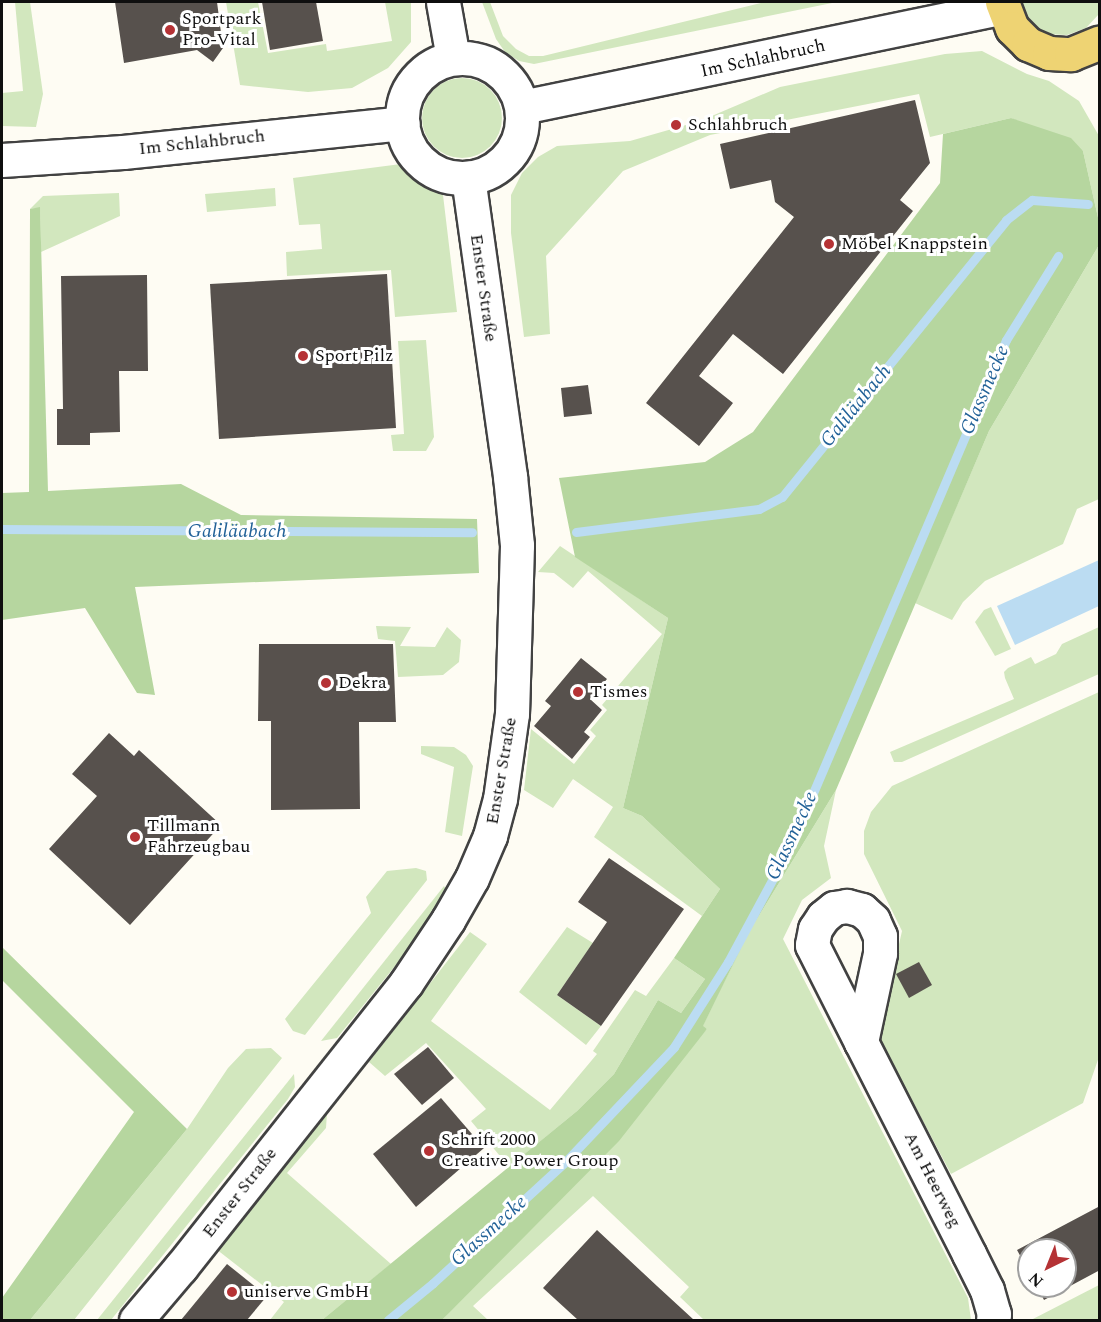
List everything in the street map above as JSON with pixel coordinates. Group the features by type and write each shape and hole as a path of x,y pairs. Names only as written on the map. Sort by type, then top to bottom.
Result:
{"main road":[{"path":"1002,4 1012,28 1028,44 1049,53 1071,54 1097,51"}],"street":[{"path":"442,2 453,58"},
{"name":"Im Schlahbruch","path":"522,107 1002,4"},
{"path":"470,57 487,62 502,71 513,85 522,107 520,136 513,152 500,165 485,174 468,178 448,177 431,170 417,157 406,141 402,123 403,104 410,88 421,73 435,63 453,58 470,57"},
{"name":"Im Schlahbruch","path":"2,160 123,152 402,123"},
{"name":"Enster Straße","path":"136,1320 181,1267 406,983 472,878 490,836 500,800 512,714 517,545 510,476 468,178"},
{"name":"Am Heerweg","path":"861,1042 978,1272 994,1314 993,1320"}],"green space":[{"path":"15,2 30,2 43,94 36,127 2,126 2,93 23,91"},
{"path":"226,2 258,2 268,53 326,44 327,51 392,41 385,2 411,2 411,42 388,68 352,88 308,92 240,85"},
{"path":"482,2 490,2 503,36 516,49 529,56 543,56 765,2 837,2 534,64 519,61 505,52 496,39"},
{"path":"1020,2 1099,2 1099,14 1086,28 1067,35 1045,34 1021,12"},
{"path":"982,51 1027,74 1049,81 1079,101 1099,136 1099,222 1083,151 1011,118 930,137 919,94 710,135 623,171 546,256 550,334 524,337 511,233 511,195 522,173 538,157 557,146 630,141 700,121 780,87 945,54"},
{"path":"462,78 477,81 490,90 499,103 502,118 499,133 490,146 477,155 462,158 447,155 434,146 425,133 422,118 425,103 434,90 447,81"},
{"path":"1011,118 1071,138 1083,151 1099,222 1099,245 989,431 836,790 749,932 703,1026 707,1029 619,1141 442,1320 322,1320 577,1111 614,1074 658,1000 681,1013 705,979 674,958 720,889 642,816 623,808 668,618 575,557 559,478 705,462 753,432 940,183 943,134"},
{"path":"401,164 426,187 443,195 457,312 395,317 391,270 287,276 286,252 322,249 320,224 299,225 293,178"},
{"path":"275,188 276,206 207,212 205,194"},
{"path":"119,193 120,216 41,252 40,208 30,209 43,196"},
{"path":"40,207 48,491 181,484 241,515 477,519 479,573 135,587 155,695 137,693 85,608 2,620 2,493 29,492 30,209"},
{"path":"1099,245 1099,499 1077,509 1063,544 985,581 963,602 952,620 915,603 989,431"},
{"path":"426,340 434,437 426,451 393,451 391,435 404,434 398,341"},
{"path":"560,546 668,618 623,808 642,816 720,889 702,916 594,837 613,807 573,779 553,808 524,790 531,729 574,764 596,736 590,730 607,710 602,705 662,634 588,571 573,588 554,573 538,572"},
{"path":"991,607 1011,649 995,656 975,622 984,610"},
{"path":"376,626 411,627 400,646 435,647 447,627 461,640 459,662 443,675 398,677 395,641 378,639"},
{"path":"1099,627 1099,674 902,762 894,762 890,752 1014,699 1005,678 1004,672 1008,668 1031,657 1035,664 1056,654 1062,644"},
{"path":"1099,692 1100,1054 1083,1103 951,1174 878,1036 902,931 864,854 864,831 871,812 892,786"},
{"path":"421,746 454,747 466,755 473,766 462,836 445,832 454,767 421,754"},
{"path":"836,790 824,846 831,878 802,900 783,939 968,1298 971,1320 704,1320 680,1297 689,1287 593,1196 473,1306 488,1320 442,1320 707,1029 702,1027 749,932"},
{"path":"416,868 426,871 427,880 305,1035 293,1031 285,1019 371,913 366,897 387,871"},
{"path":"444,886 447,891 408,950 337,1038 321,1041"},
{"path":"567,927 593,943 557,995 601,1026 586,1045 519,992"},
{"path":"470,932 487,944 431,1021 550,1110 597,1054 593,1051 635,990 646,996 674,958 705,979 681,1013 658,1000 614,1074 577,1111 509,1167 471,1121 486,1109 426,1043 385,1076 369,1062"},
{"path":"2,947 187,1129 30,1320 2,1320 2,1298 134,1112 2,980"},
{"path":"271,1048 282,1058 74,1320 30,1320 187,1129 228,1068 246,1049"},
{"path":"294,1074 295,1087 288,1099 111,1320 97,1320"},
{"path":"327,1113 326,1128 287,1173 391,1264 322,1320 270,1320 284,1302 216,1249"},
{"path":"1099,1285 1099,1320 1031,1320 1077,1298"}],"water":[{"path":"1099,560 1099,606 1015,645 997,606"}],"building":[{"name":"Sportpark Pro-Vital","path":"115,2 217,2 223,48 213,62 197,50 124,63"},
{"path":"262,2 316,2 323,41 270,50"},
{"name":"Möbel Knappstein","path":"915,100 930,163 900,200 913,211 783,374 733,334 699,376 733,403 699,446 646,403 794,217 775,202 771,180 730,189 720,144"},
{"name":"Sport Pilz","path":"387,274 396,428 219,439 210,284"},
{"path":"147,275 148,371 119,371 120,432 90,433 90,445 57,445 57,409 63,409 61,276"},
{"path":"588,385 592,414 564,417 561,388"},
{"path":"259,644 393,644 396,722 359,722 360,809 271,810 271,721 258,721"},
{"path":"581,658 607,679 590,699 602,710 584,732 590,737 572,759 534,726 551,706 545,701"},
{"name":"Tillmann Fahrzeugbau","path":"109,733 134,756 139,750 221,825 130,925 49,849 97,796 72,774"},
{"path":"609,858 684,909 601,1026 557,995 607,922 578,902"},
{"path":"919,962 932,985 909,998 896,974"},
{"path":"428,1047 454,1078 422,1105 394,1074"},
{"name":"Schrift 2000 Creative Power Group","path":"441,1098 484,1148 416,1207 373,1154"},
{"path":"1100,1206 1100,1270 1077,1282 1077,1238 1040,1238"},
{"path":"597,1230 694,1320 578,1320 543,1288"},
{"name":"uniserve GmbH","path":"227,1264 267,1296 247,1320 181,1320"}],"waterway":[{"name":"Galiläabach","path":"576,532 759,509 782,497 1006,220 1032,200 1088,204"},
{"name":"Glassmecke","path":"388,1320 433,1283 566,1161 674,1047 728,962 790,847 1006,340 1058,256"},
{"name":"Galiläabach","path":"2,529 472,532"}],"place":[{"name":"Sportpark Pro-Vital","path":"170,30"},
{"name":"Schlahbruch","path":"676,125"},
{"name":"Möbel Knappstein","path":"829,244"},
{"name":"Sport Pilz","path":"303,356"},
{"name":"Dekra","path":"326,683"},
{"name":"Tismes","path":"578,692"},
{"name":"Tillmann Fahrzeugbau","path":"135,837"},
{"name":"Schrift 2000 Creative Power Group","path":"429,1151"},
{"name":"uniserve GmbH","path":"232,1292"}]}
